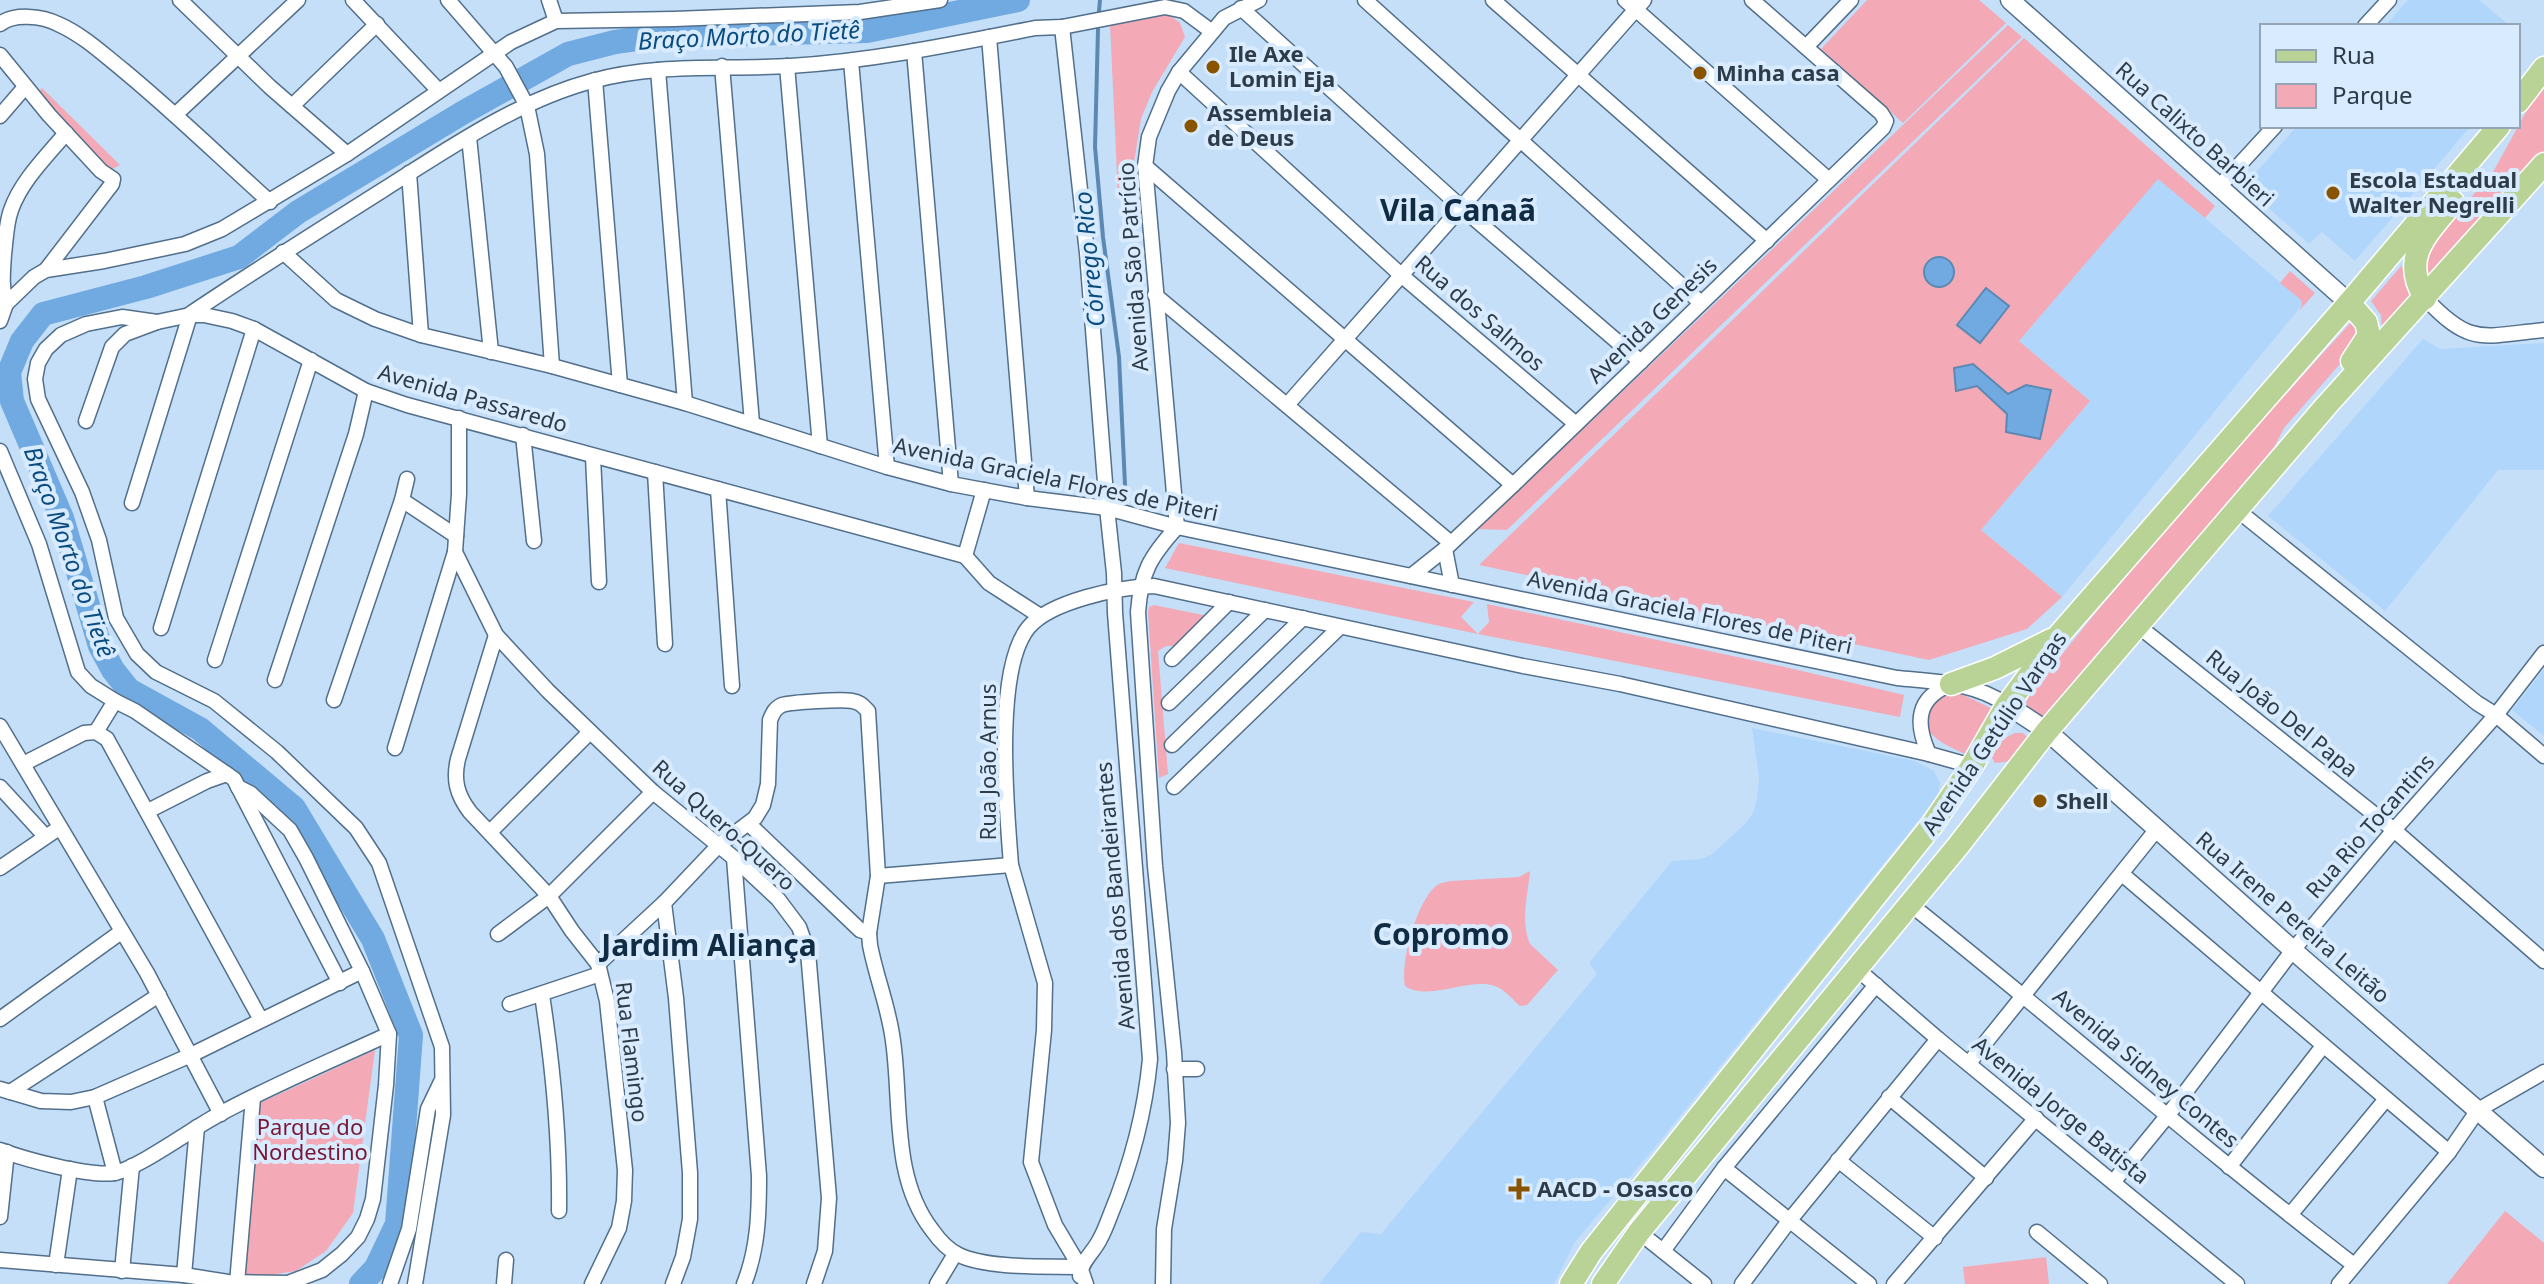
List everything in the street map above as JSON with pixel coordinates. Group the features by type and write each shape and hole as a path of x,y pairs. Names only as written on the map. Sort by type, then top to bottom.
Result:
{"main road":[{"path":"2520,99 2544,68"},
{"name":"Avenida Getúlio Vargas","path":"1571,1284 1591,1252 1932,825 1972,766 2007,705 2059,635 2497,128"},
{"path":"2425,298 2416,278 2416,252 2505,128"},
{"name":"Avenida Getúlio Vargas","path":"1603,1284 1639,1232 1910,904 2047,731 2326,406 2544,164"},
{"path":"2326,406 2330,389 2369,335 2366,322 2349,303"},
{"path":"1951,684 2016,659 2059,635"},
{"path":"1972,766 2016,770"}],"street":[{"path":"180,0 347,154"},
{"path":"175,115 298,0"},
{"path":"353,0 438,90"},
{"path":"448,0 497,56 525,103 537,154 552,366"},
{"path":"549,0 556,21"},
{"path":"0,321 10,299 46,270 185,244 222,229 347,154 438,90 497,56 511,42 556,21 860,12 940,0"},
{"name":"Avenida São Patrício","path":"1177,527 1145,166 1149,137 1179,72 1211,31 1224,18 1259,0"},
{"path":"1365,0 1701,303"},
{"path":"1493,0 1767,241"},
{"path":"1752,0 1806,47 1851,0"},
{"name":"Rua Calixto Barbieri","path":"2010,0 2349,303"},
{"path":"2367,24 2389,0"},
{"path":"1287,405 1578,75 1635,3 1829,180"},
{"path":"132,503 190,315 283,252 525,103 595,80 658,70 851,61 1165,7 1184,11 1211,31"},
{"path":"1241,8 1461,207 1641,362"},
{"path":"0,24 7,18 35,18 58,24 89,42 270,202"},
{"path":"292,106 377,24"},
{"name":"Avenida dos Bandeirantes","path":"1062,27 1087,253 1150,1059 1143,1113 1120,1189 1100,1241 1080,1267"},
{"path":"989,37 1027,498"},
{"name":"Avenida Genesis","path":"1411,576 1513,485 1883,128 1886,121 1881,113 1806,47"},
{"path":"914,51 951,484"},
{"path":"0,55 66,133 101,171 113,179 46,270"},
{"path":"851,61 887,467"},
{"path":"722,66 752,423"},
{"path":"787,66 820,446"},
{"path":"658,70 685,403"},
{"name":"Rua dos Salmos","path":"1179,72 1401,275 1576,424"},
{"path":"595,80 620,385"},
{"path":"0,116 25,87"},
{"path":"2219,187 2273,128"},
{"path":"10,299 2,289 2,277 6,231 12,207 28,180 66,133"},
{"path":"469,137 491,352"},
{"path":"1145,166 1513,485"},
{"path":"409,173 421,335"},
{"name":"Avenida Graciela Flores de Piteri","path":"283,252 336,300 375,319 421,335 552,366 685,403 951,484 1107,508 1177,527 1897,678 1975,688 2007,705"},
{"path":"1155,295 1448,546 1452,585"},
{"path":"2425,298 2455,327 2466,333 2481,336 2544,330"},
{"name":"Avenida Passaredo","path":"415,1284 443,1115 442,1047 397,910 370,846 338,808 214,701 149,667 127,639 116,618 99,540 82,492 38,399 35,379 38,363 46,349 73,329 105,319 122,317 157,322 190,315 220,317 254,329 366,391 407,405 965,556"},
{"path":"86,421 112,347 125,334 157,322"},
{"path":"161,628 254,329"},
{"path":"215,660 311,360"},
{"path":"275,680 356,434 366,391"},
{"path":"395,748 455,544 459,494 459,418"},
{"path":"523,435 534,541"},
{"path":"0,451 39,544 78,672 91,686 135,711 227,774 238,787 340,983"},
{"path":"593,457 599,582"},
{"path":"655,472 665,644"},
{"path":"334,700 407,479"},
{"path":"718,489 732,686"},
{"path":"984,490 965,556 989,583 1040,616 1057,607 1154,586 1620,684 1972,766"},
{"path":"402,500 455,544"},
{"path":"2236,509 2544,756"},
{"path":"1163,1284 1164,1229 1177,1149 1178,1123 1139,653 1140,587 1153,556 1177,527"},
{"name":"Rua Quero-Quero","path":"455,544 496,635 548,691 653,792 734,858 778,899 799,927 808,952 829,1198 825,1251 814,1284"},
{"path":"1172,659 1229,602"},
{"path":"1169,703 1265,610"},
{"name":"Rua João Arnus","path":"1040,616 1019,643 1011,669 1006,730 1011,865 1045,983 1044,1030 1031,1162 1055,1225 1080,1267"},
{"path":"1172,745 1303,618"},
{"name":"Rua João Del Papa","path":"2137,625 2394,830 2544,961"},
{"path":"1174,787 1340,627"},
{"name":"Rua Flamingo","path":"496,635 458,759 455,779 464,803 549,896 599,969 607,1001 625,1170 619,1228 592,1284"},
{"name":"Rua Rio Tocantins","path":"2114,1181 2293,950 2496,715 2544,653"},
{"name":"Avenida Graciela Flores de Piteri","path":"1897,678 1912,686 1925,702"},
{"path":"1929,754 1920,728 1921,714 1925,702 1939,689 1951,684"},
{"path":"96,732 115,701"},
{"path":"510,1004 542,995 599,969 718,846 749,824 763,805 768,784 773,711 780,706 851,701 862,704 868,711 878,876 869,933 874,968 893,1040 900,1125 910,1188 917,1208 941,1242 955,1254 975,1261 1080,1267 1083,1284"},
{"name":"Rua Irene Pereira Leitão","path":"2007,705 2047,731 2544,1168"},
{"path":"0,726 159,995 221,1114"},
{"path":"23,764 74,737 96,732 111,744 261,1020"},
{"path":"490,832 590,732"},
{"path":"148,811 227,774"},
{"path":"0,787 45,836"},
{"path":"0,1260 184,1275 231,1283 288,1283 322,1270 358,1237 373,1199 389,1034 362,971 290,830 250,793 238,787"},
{"path":"498,934 549,896 653,792"},
{"path":"749,824 860,930 869,933"},
{"path":"0,868 59,828"},
{"path":"1969,1063 2157,829"},
{"path":"734,858 759,1176 758,1227 752,1264 744,1284"},
{"path":"878,876 1011,865"},
{"path":"2122,874 2449,1152"},
{"path":"664,903 676,998 690,1173 690,1219 683,1257 673,1284"},
{"name":"Avenida Sidney Contes","path":"1910,904 2229,1167 2354,1265"},
{"path":"0,1019 121,932"},
{"name":"Avenida Jorge Batista","path":"1857,969 2237,1284"},
{"path":"5,1091 54,1102 95,1097 191,1055 362,971"},
{"path":"1663,1251 1724,1168 1876,985"},
{"path":"5,1091 159,995"},
{"path":"542,995 553,1065 560,1155 559,1211"},
{"path":"0,1217 4,1151 70,1169 115,1173 221,1114 389,1034"},
{"path":"1742,1284 1789,1221 1938,1039"},
{"path":"2229,1167 2323,1046"},
{"path":"1174,1069 1197,1069"},
{"path":"2339,1284 2449,1152 2478,1110 2544,1072"},
{"name":"Avenida Passaredo","path":"390,1284 409,1229 428,1109 441,1081"},
{"path":"95,1097 115,1173"},
{"path":"1889,1097 1986,1178"},
{"path":"231,1283 253,1098"},
{"path":"2290,1215 2386,1099"},
{"path":"1894,1284 2036,1118"},
{"path":"184,1275 197,1127"},
{"path":"1838,1160 1935,1238"},
{"path":"122,1271 132,1166"},
{"path":"1724,1168 1869,1284"},
{"path":"56,1265 70,1169"},
{"path":"1639,1232 1704,1284"},
{"path":"2037,1232 2100,1284"},
{"path":"937,1284 955,1254"},
{"path":"504,1284 506,1260"}],"shaded area":[{"path":"2408,0 2479,0 2508,24 2387,24"},
{"name":"Escola Estadual Walter Negrelli","path":"2295,128 2469,128 2355,261 2322,232 2309,244 2255,196 2251,178"},
{"path":"2158,178 2301,300 2302,305 2062,597 1981,530 2089,402 2019,341"},
{"path":"1939,257 1950,261 1954,272 1950,283 1939,287 1928,283 1924,272 1928,261"},
{"path":"1986,288 2009,306 1980,343 1957,325"},
{"path":"2423,339 2440,349 2544,343 2544,470 2498,470 2385,611 2268,516"},
{"path":"1973,364 2008,394 2026,385 2051,390 2040,439 2006,432 2007,414 1977,386 1956,391 1954,368"},
{"path":"2544,669 2544,736 2512,710"},
{"path":"1752,728 1915,761 1934,771 1940,783 1938,796 1575,1242 1554,1284 1319,1284 1361,1232 1381,1234 1597,974 1589,963 1672,861 1701,859 1712,854 1744,825 1753,813 1759,777"}],"green space":[{"path":"1867,0 1979,0 2006,23 1903,123 1821,49"},
{"path":"1167,13 1180,23 1185,37 1152,92 1141,119 1129,193 1118,197 1110,24"},
{"path":"2008,25 2022,37 1507,530 1478,529"},
{"path":"2024,38 2215,206 2205,218 2158,179 2019,341 2090,401 1981,530 2062,597 2027,629 1929,660 1479,565"},
{"path":"42,88 120,165 108,171 35,95"},
{"path":"2544,88 2544,157 2435,273 2428,274 2422,269 2422,254 2493,172 2517,128 2520,128 2532,101"},
{"path":"2402,265 2405,282 2415,294 2382,330 2381,315 2371,301"},
{"path":"2290,271 2315,293 2299,311 2301,300 2280,283"},
{"path":"2355,318 2360,330 2346,357 2284,428 2267,461 2044,719 2024,706 2097,611 2244,440"},
{"path":"1179,543 1474,602 1461,617 1478,634 1165,568"},
{"path":"1487,604 1904,695 1900,717 1478,634 1489,622"},
{"path":"1154,605 1208,616 1178,646 1166,646 1158,651 1168,774 1159,778 1148,612 1149,607"},
{"path":"1936,693 1959,693 1993,709 1967,755 1940,741 1929,731 1926,714"},
{"path":"2015,733 2023,733 2028,738 2012,761 1995,763 1992,758 1997,746"},
{"path":"1530,871 1527,935 1530,944 1558,970 1527,1005 1520,1006 1502,990 1485,984 1437,991 1414,990 1405,986 1405,962 1412,931 1431,891 1445,882 1519,877"},
{"name":"Parque do Nordestino","path":"375,1050 353,1213 326,1251 296,1271 257,1277 244,1274 260,1103"},
{"path":"2505,1211 2544,1243 2544,1284 2447,1284"},
{"path":"2046,1257 2049,1284 1965,1284 1963,1267"}],"waterway":[{"name":"Braço Morto do Tietê","path":"361,1284 376,1268 397,1224 411,1035 373,939 294,808 200,729 129,690 113,670 100,646 62,518 12,401 9,372 22,341 43,314 146,287 239,257 298,212 464,112 568,54 615,42 658,36 867,31 1018,0"},
{"name":"Córrego Rico","path":"1099,11 1100,0"},
{"name":"Córrego Rico","path":"1098,29 1095,147 1119,357 1125,485"}],"place":[{"name":"Ile Axe Lomin Eja","path":"1213,67"},
{"name":"Minha casa","path":"1700,73"},
{"name":"Assembleia de Deus","path":"1191,126"},
{"name":"Escola Estadual Walter Negrelli","path":"2333,193"},
{"name":"Shell","path":"2040,801"},
{"name":"AACD - Osasco","path":"1519,1189"}],"district":[{"name":"Vila Canaã","path":"1458,211"},
{"name":"Copromo","path":"1441,935"},
{"name":"Jardim Aliança","path":"709,946"}]}
